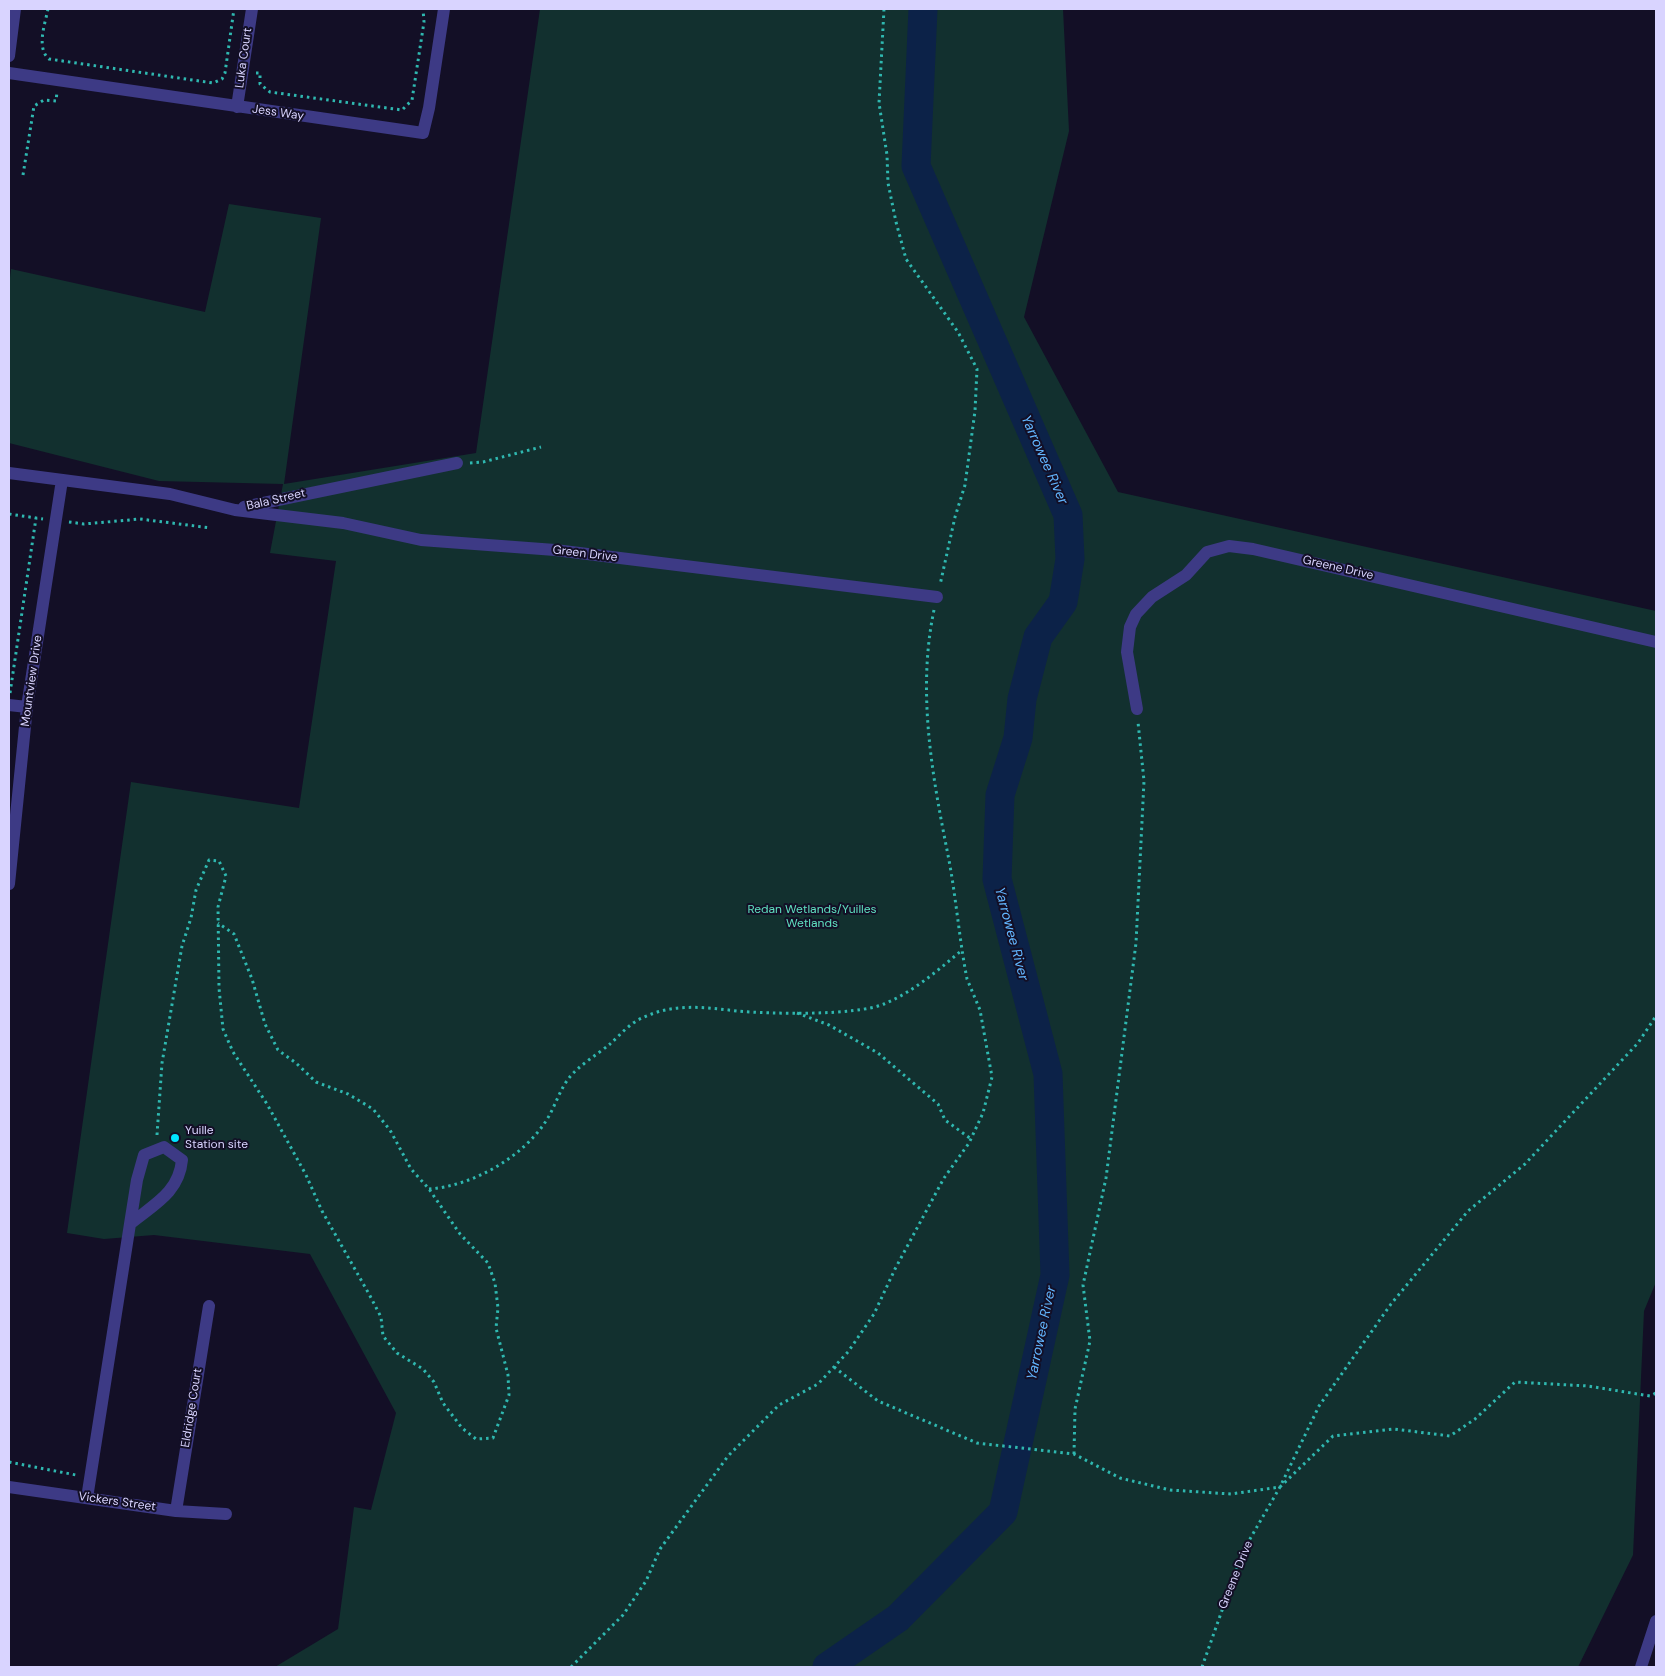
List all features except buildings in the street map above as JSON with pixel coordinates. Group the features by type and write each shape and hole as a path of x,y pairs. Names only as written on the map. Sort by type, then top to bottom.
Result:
{"street":[{"path":"9,56 16,9"},
{"name":"Luka Court","path":"237,107 252,9"},
{"name":"Jess Way","path":"9,73 423,133 429,108 444,9"},
{"name":"Bala Street","path":"9,473 170,494 235,510 457,463"},
{"name":"Mountview Drive","path":"9,884 28,707 62,480"},
{"name":"Green Drive","path":"235,510 343,523 421,540 555,550 937,597"},
{"name":"Greene Drive","path":"1137,709 1127,652 1130,627 1136,614 1152,597 1186,575 1207,552 1221,547 1239,547 1266,552 1656,642"},
{"path":"9,704 28,707"},
{"path":"87,1498 130,1224 137,1180 144,1155 164,1147 182,1160 181,1174 173,1190 130,1224"},
{"name":"Eldridge Court","path":"176,1511 209,1306"},
{"name":"Vickers Street","path":"9,1487 176,1511 226,1514"},
{"path":"1641,1667 1656,1621"}],"path":[{"path":"48,9 42,49 49,59 213,83 222,79 226,68 234,9"},
{"path":"226,68 260,73 260,84 270,92 402,110 412,100 424,22 422,9"},
{"path":"571,1667 623,1614 646,1581 660,1549 728,1456 779,1405 818,1384 848,1352 874,1314 895,1269 944,1178 971,1139 983,1113 992,1078 980,1010 967,979 949,864 939,818 926,701 926,664 937,597 955,517 965,485 975,410 977,369 958,332 906,259 896,222 888,183 887,155 879,103 884,9"},
{"path":"23,175 34,106 44,100 56,101 61,61"},
{"path":"457,463 483,462 541,447"},
{"path":"9,514 84,524 140,519 211,528"},
{"path":"9,704 36,518"},
{"path":"1074,1454 1075,1409 1090,1341 1083,1285 1106,1178 1136,943 1144,781 1137,709"},
{"path":"155,1151 162,1063 182,946 191,918 196,890 209,860 220,861 226,876 218,907 218,923 223,1029 233,1052 267,1104 322,1211 369,1294 381,1317 383,1336 397,1353 423,1368 434,1382 443,1403 462,1428 476,1439 493,1438 508,1395 508,1375 496,1328 498,1308 495,1283 488,1263 460,1234 429,1189 411,1169 390,1130 373,1109 348,1094 316,1082 296,1063 278,1050 265,1024 252,979 234,934 218,923"},
{"path":"429,1189 445,1188 472,1181 494,1169 524,1144 546,1121 556,1098 570,1076 640,1018 668,1008 703,1006 740,1011 792,1012 850,1010 882,1005 909,992 962,950"},
{"path":"792,1012 829,1026 878,1053 938,1104 945,1120 971,1139"},
{"path":"1280,1487 1319,1406 1391,1304 1468,1211 1525,1164 1638,1043 1656,1016"},
{"path":"834,1367 878,1401 977,1443 1074,1454 1120,1478 1170,1490 1231,1494 1280,1487 1333,1436 1394,1429 1450,1436 1475,1419 1515,1382 1588,1386 1650,1396 1656,1393"},
{"path":"9,1462 82,1476"},
{"name":"Greene Drive","path":"1202,1667 1243,1551 1280,1487"}],"green space":[{"name":"Redan Wetlands/Yuilles Wetlands","path":"540,9 1063,9 1069,131 1024,317 1118,492 1656,611 1656,1282 1644,1311 1633,1555 1578,1667 275,1667 338,1629 354,1507 371,1510 396,1413 310,1254 154,1235 104,1239 67,1233 131,782 299,808 336,561 270,553 283,484 159,481 9,443 9,286 11,269 205,312 229,204 321,218 284,484 476,453"}],"waterway":[{"name":"Yarrowee River","path":"827,1667 898,1618 1003,1512 1055,1275 1048,1074 997,879 1000,795 1018,738 1022,699 1038,637 1063,602 1070,559 1068,515 916,166 923,9"}],"place":[{"name":"Yuille Station site","path":"175,1138"}]}
